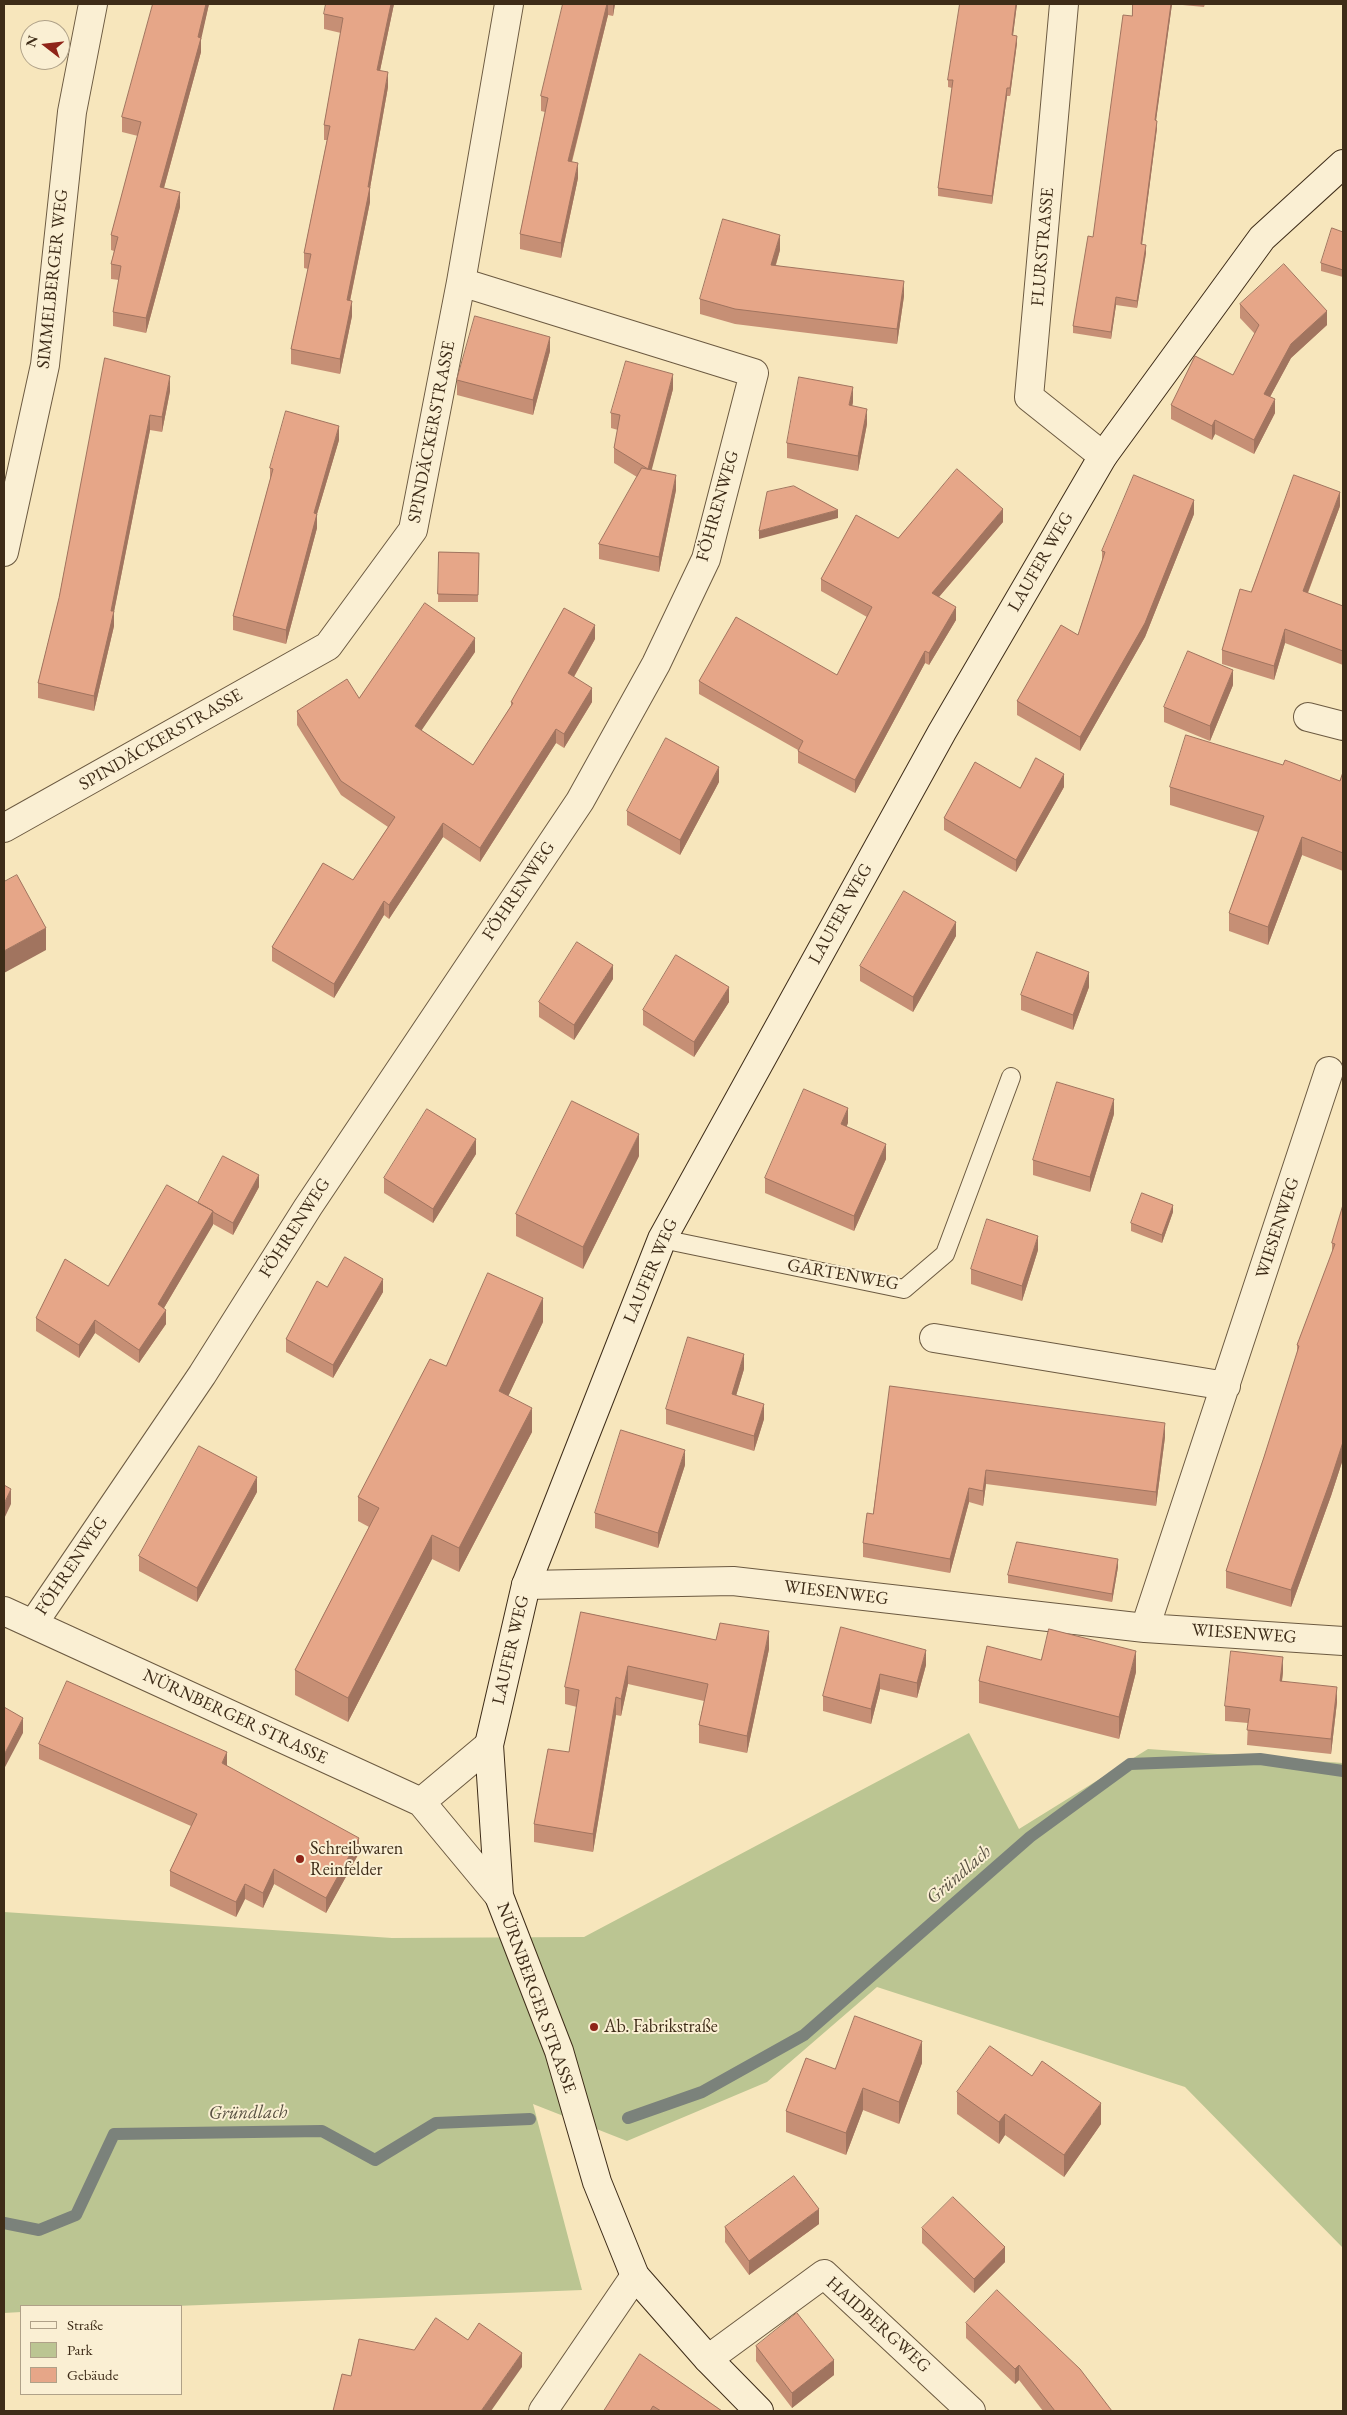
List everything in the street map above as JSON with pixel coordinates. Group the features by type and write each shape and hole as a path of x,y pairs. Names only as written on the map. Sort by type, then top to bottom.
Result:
{"street":[{"name":"SIMMELBERGER WEG","path":"4,552 45,365 72,112 93,4"},
{"name":"SPINDÄCKERSTRASSE","path":"4,828 328,646 413,530 461,282 509,4"},
{"name":"FLURSTRASSE","path":"1064,4 1030,397 1103,456"},
{"name":"LAUFER WEG","path":"499,1896 489,1745 526,1585 662,1239 942,732 1103,456 1262,238 1343,164"},
{"name":"FÖHRENWEG","path":"33,1624 202,1375 308,1207 580,801 656,664 706,559 754,373 461,282"},
{"path":"1308,717 1343,726"},
{"name":"WIESENWEG","path":"1145,1628 1329,1071"},
{"path":"934,1338 1226,1386"},
{"name":"WIESENWEG","path":"526,1585 733,1581 1145,1628 1343,1641"},
{"name":"NÜRNBERGER STRASSE","path":"4,1611 421,1802 499,1896 560,2051 597,2182 635,2276 708,2359 759,2411"},
{"path":"421,1802 489,1745"},
{"name":"HAIDBERGWEG","path":"708,2359 824,2274 971,2411"},
{"path":"543,2411 635,2276"}],"lane":[{"name":"GARTENWEG","path":"662,1239 904,1288 945,1254 1011,1077"}],"green space":[{"path":"969,1733 1019,1829 1148,1749 1343,1763 1343,2248 1185,2087 877,1987 767,2082 627,2141 533,2104 582,2290 182,2306 20,2305 20,2312 4,2313 4,1912 392,1938 584,1937"}],"building":[{"path":"153,4 206,4 198,37 201,38 160,187 180,192 146,318 113,312 121,266 111,264 118,237 111,235 141,122 122,117"},
{"path":"326,4 391,4 377,70 388,72 368,187 370,187 347,300 352,301 340,359 291,349 311,254 304,253 330,126 324,125 343,18 324,14"},
{"path":"563,4 607,4 568,161 578,163 561,243 520,234 548,98 541,96"},
{"path":"960,4 1016,4 1012,35 1017,36 1010,88 1007,88 992,196 938,188 953,80 948,80"},
{"path":"1133,4 1171,4 1155,120 1157,121 1141,244 1146,245 1137,301 1116,297 1111,332 1073,326 1088,236 1093,237 1123,15 1132,16"},
{"path":"723,219 780,235 771,265 904,281 897,329 735,309 700,299"},
{"path":"1332,228 1343,232 1343,270 1321,263"},
{"path":"1284,264 1327,311 1291,344 1264,394 1275,399 1254,440 1215,420 1212,426 1171,405 1195,356 1233,375 1259,325 1240,304"},
{"path":"475,316 550,337 533,400 457,380"},
{"path":"105,358 170,376 162,417 150,415 111,611 114,611 94,696 38,683 59,598"},
{"path":"626,361 673,374 648,469 614,448 620,415 611,413"},
{"path":"799,377 853,387 849,405 867,409 858,456 787,443"},
{"path":"286,411 339,426 314,513 317,514 286,630 233,616 273,469 270,468"},
{"path":"642,468 676,475 659,557 599,544"},
{"path":"957,469 1003,509 932,593 956,607 929,653 925,651 855,780 798,751 803,741 699,681 736,617 837,675 872,607 821,579 856,515 898,538"},
{"path":"1134,475 1194,500 1145,623 1080,737 1017,701 1061,625 1078,635 1105,552 1102,551"},
{"path":"1294,475 1340,492 1303,591 1343,606 1343,651 1285,629 1274,666 1222,650 1240,589 1251,592"},
{"path":"794,486 838,510 759,531 767,492"},
{"path":"439,552 479,553 478,595 438,594"},
{"path":"425,603 475,638 415,726 473,765 513,703 511,702 564,608 595,625 568,673 592,688 564,734 556,729 480,848 443,823 389,905 384,901 334,984 272,947 323,863 353,880 395,817 341,781 297,711 347,679 359,698"},
{"path":"1188,651 1233,670 1210,726 1164,707"},
{"path":"1186,735 1283,765 1285,760 1340,781 1343,772 1343,853 1302,837 1268,927 1229,913 1264,816 1170,787"},
{"path":"666,738 719,767 680,840 627,811"},
{"path":"1036,758 1064,774 1016,860 944,818 975,762 1020,788"},
{"path":"17,875 46,928 4,951 4,882"},
{"path":"904,891 956,922 913,997 860,966"},
{"path":"577,942 613,965 574,1025 539,1002"},
{"path":"1037,952 1089,972 1073,1015 1021,995"},
{"path":"676,955 729,987 694,1042 643,1010"},
{"path":"1057,1082 1114,1099 1090,1177 1033,1160"},
{"path":"804,1089 848,1108 841,1124 886,1144 854,1216 765,1178"},
{"path":"572,1101 639,1134 583,1247 516,1214"},
{"path":"427,1109 476,1139 433,1209 384,1178"},
{"path":"223,1156 259,1175 233,1223 198,1203"},
{"path":"167,1185 213,1211 158,1304 166,1310 139,1350 95,1320 79,1345 36,1318 65,1259 108,1286"},
{"path":"1142,1193 1173,1205 1162,1235 1131,1223"},
{"path":"1343,1205 1343,1442 1291,1590 1226,1571 1299,1346 1297,1345 1335,1244 1332,1243"},
{"path":"987,1219 1038,1236 1022,1286 971,1269"},
{"path":"345,1257 383,1279 333,1365 286,1339 317,1281 327,1287"},
{"path":"488,1273 543,1298 499,1391 532,1408 459,1548 432,1535 348,1698 295,1670 379,1508 358,1497 430,1359 446,1366"},
{"path":"688,1337 744,1354 732,1394 764,1404 754,1436 666,1409"},
{"path":"890,1386 1165,1423 1156,1492 986,1470 983,1491 969,1488 950,1559 863,1543 867,1513 873,1514"},
{"path":"621,1430 685,1450 658,1533 595,1513"},
{"path":"199,1446 257,1477 197,1588 139,1556"},
{"path":"4,1485 11,1489 4,1504"},
{"path":"1017,1542 1118,1559 1112,1594 1008,1575"},
{"path":"581,1612 716,1640 720,1623 769,1631 747,1736 699,1725 708,1684 628,1666 621,1699 616,1697 593,1834 534,1824 548,1749 569,1752 579,1690 565,1687"},
{"path":"841,1627 926,1650 917,1683 880,1674 871,1709 823,1696"},
{"path":"1049,1629 1136,1651 1119,1717 979,1681 987,1646 1041,1660"},
{"path":"1231,1651 1283,1657 1280,1681 1337,1687 1331,1739 1247,1730 1250,1709 1225,1706"},
{"path":"67,1681 227,1752 222,1763 359,1838 326,1898 274,1869 263,1893 245,1884 236,1902 170,1871 197,1814 39,1744"},
{"path":"4,1707 23,1718 4,1755"},
{"path":"855,2016 922,2041 899,2102 863,2088 846,2133 786,2111 806,2058 835,2069"},
{"path":"990,2046 1032,2076 1042,2061 1101,2103 1064,2155 1005,2114 999,2122 957,2092"},
{"path":"794,2176 819,2209 749,2261 725,2227"},
{"path":"953,2197 1005,2247 974,2279 922,2228"},
{"path":"997,2290 1080,2369 1112,2411 1055,2411 1019,2365 1015,2369 966,2323"},
{"path":"797,2313 834,2360 792,2393 756,2346"},
{"path":"436,2318 468,2340 479,2323 522,2353 481,2411 333,2411 342,2374 351,2376 359,2339 414,2350"},
{"path":"640,2354 722,2411 661,2411 653,2406 650,2411 604,2411"}],"waterway":[{"name":"Gründlach","path":"628,2118 702,2092 804,2035 1030,1837 1130,1764 1260,1759 1343,1771"},
{"name":"Gründlach","path":"4,2223 39,2230 76,2215 114,2134 322,2131 375,2160 436,2123 530,2119"}],"place":[{"name":"Schreibwaren Reinfelder","path":"300,1859"},
{"name":"Ab. Fabrikstraße","path":"594,2027"}]}
